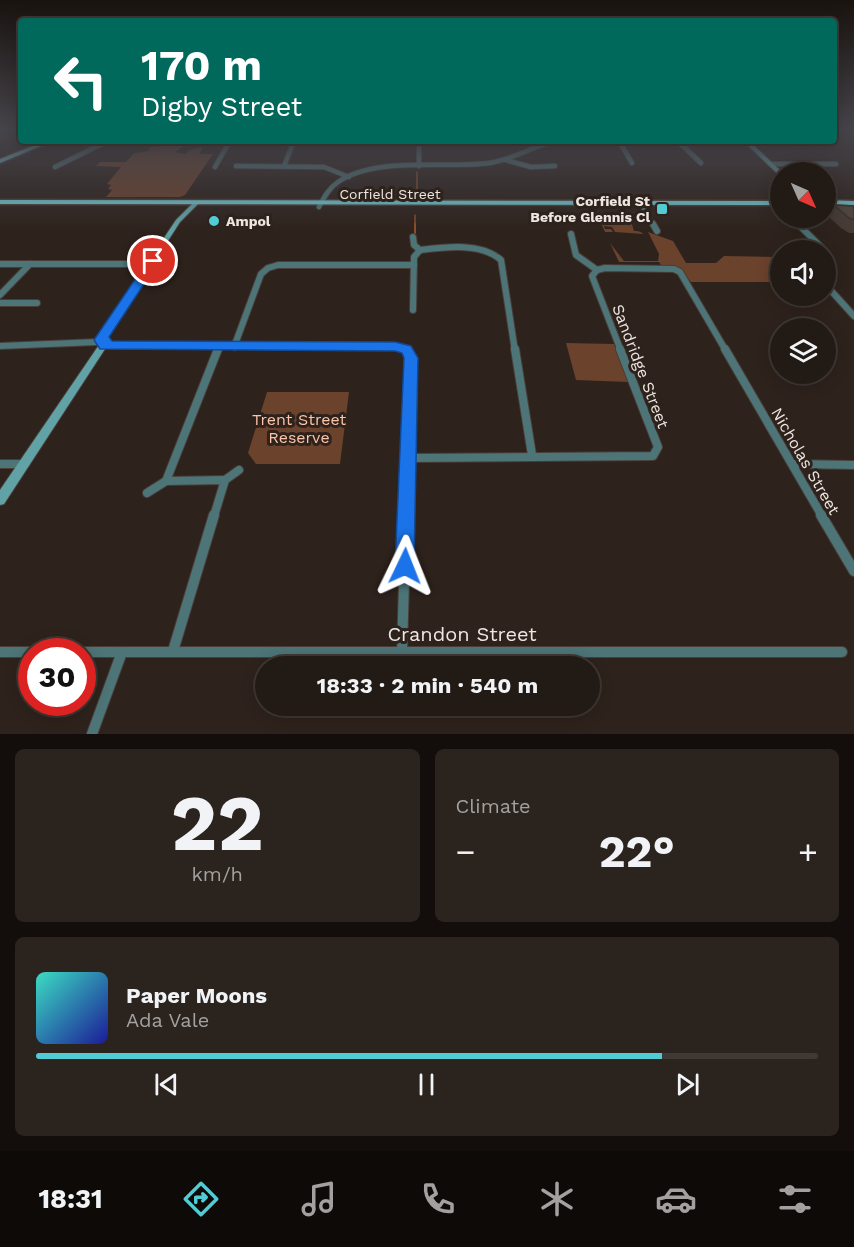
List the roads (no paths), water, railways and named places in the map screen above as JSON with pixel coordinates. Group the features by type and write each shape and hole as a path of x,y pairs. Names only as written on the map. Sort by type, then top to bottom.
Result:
{"main road":[{"name":"Corfield Street","path":"0,202 183,205 770,203"},
{"path":"836,202 854,203"},
{"name":"Corfield Street","path":"0,208 183,205"},
{"path":"178,221 183,205"},
{"path":"0,500 178,221 195,205"},
{"name":"Corfield Street","path":"642,205 770,208"},
{"path":"836,208 854,208"}],"street":[{"path":"55,167 63,163"},
{"path":"215,167 217,163"},
{"path":"320,205 330,188 349,177 381,167 484,163"},
{"path":"518,163 531,167 555,166"},
{"path":"236,166 324,166 349,177"},
{"path":"642,205 657,231"},
{"path":"803,228 814,240"},
{"path":"571,234 574,252 578,258 597,270"},
{"path":"413,237 415,247 420,250 480,249 494,252 501,260 532,455"},
{"path":"413,310 414,257 420,250"},
{"path":"0,264 151,264"},
{"path":"0,295 30,264"},
{"path":"234,346 261,274 268,268 278,265 414,266"},
{"name":"Nicholas Street","path":"597,270 668,268 680,272 854,571"},
{"name":"Sandridge Street","path":"408,458 532,455 649,457 658,451 593,280 593,273 597,270"},
{"path":"836,296 854,316"},
{"path":"0,303 37,303"},
{"path":"0,346 101,344 395,346 407,350 411,358 402,651"},
{"path":"166,481 219,346"},
{"path":"0,464 23,464"},
{"path":"793,464 854,465"},
{"path":"147,494 166,481 225,480 239,470"},
{"path":"173,651 225,480"},
{"path":"0,652 18,652"},
{"name":"Crandon Street","path":"96,652 842,652"},
{"path":"92,734 122,652"}],"waterway":[{"path":"417,172 417,195"},
{"path":"415,215 415,233"}],"place":[{"name":"Corfield St Before Glennis Cl","path":"662,209"},
{"name":"Ampol","path":"214,221"}],"park label":[{"name":"Trent Street Reserve","path":"299,428"}]}
